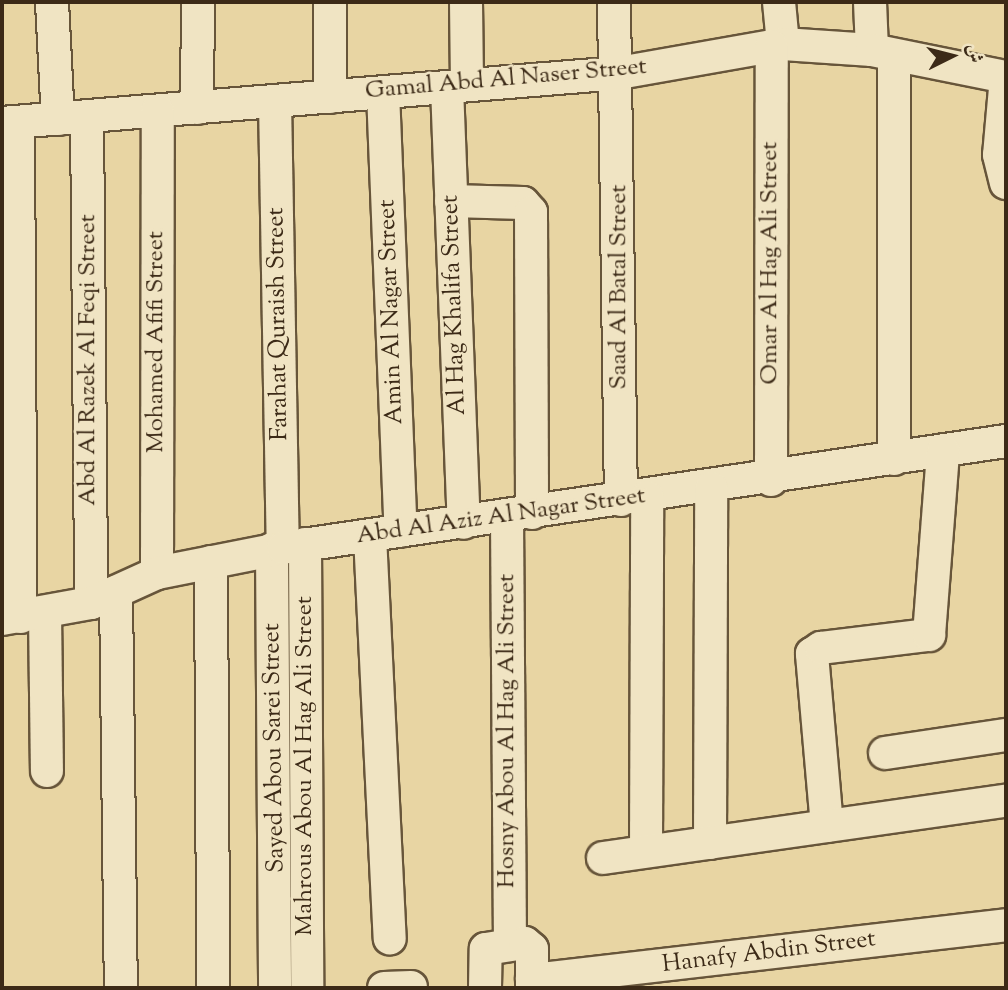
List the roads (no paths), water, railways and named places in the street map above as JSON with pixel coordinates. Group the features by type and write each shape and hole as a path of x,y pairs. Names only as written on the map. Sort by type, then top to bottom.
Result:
{"street":[{"name":"Abd Al Razek Al Feqi Street","path":"52,2 72,118 103,598 121,988"},
{"path":"197,108 198,2"},
{"path":"330,2 330,97"},
{"name":"Al Hag Khalifa Street","path":"464,523 451,201 457,86 466,2"},
{"name":"Saad Al Batal Street","path":"614,2 619,73 646,851"},
{"name":"Omar Al Hag Ali Street","path":"771,480 779,2"},
{"path":"870,2 883,52 894,459"},
{"name":"Gamal Abd Al Naser Street","path":"10,123 619,73 777,45 883,52 1006,77"},
{"path":"1006,77 999,155 1006,183"},
{"name":"Amin Al Nagar Street","path":"383,92 390,939"},
{"name":"Farahat Quraish Street","path":"275,101 287,547"},
{"name":"Mohamed Afifi Street","path":"157,573 158,111"},
{"path":"10,123 23,616 47,771"},
{"name":"Hosny Abou Al Hag Ali Street","path":"451,201 523,202 531,212 519,515 510,944"},
{"name":"Abd Al Aziz Al Nagar Street","path":"23,616 103,598 157,573 287,547 771,480 1006,441"},
{"path":"827,826 812,654 821,648 929,635 943,451"},
{"path":"710,843 711,488"},
{"name":"Sayed Abou Sarei Street","path":"275,988 287,547"},
{"name":"Mahrous Abou Al Hag Ali Street","path":"287,547 307,988"},
{"path":"211,562 213,988"},
{"path":"885,753 1006,735"},
{"path":"603,858 1006,801"},
{"name":"Hanafy Abdin Street","path":"532,984 1006,925"},
{"path":"485,988 486,949 510,944 530,944 532,984"}]}
